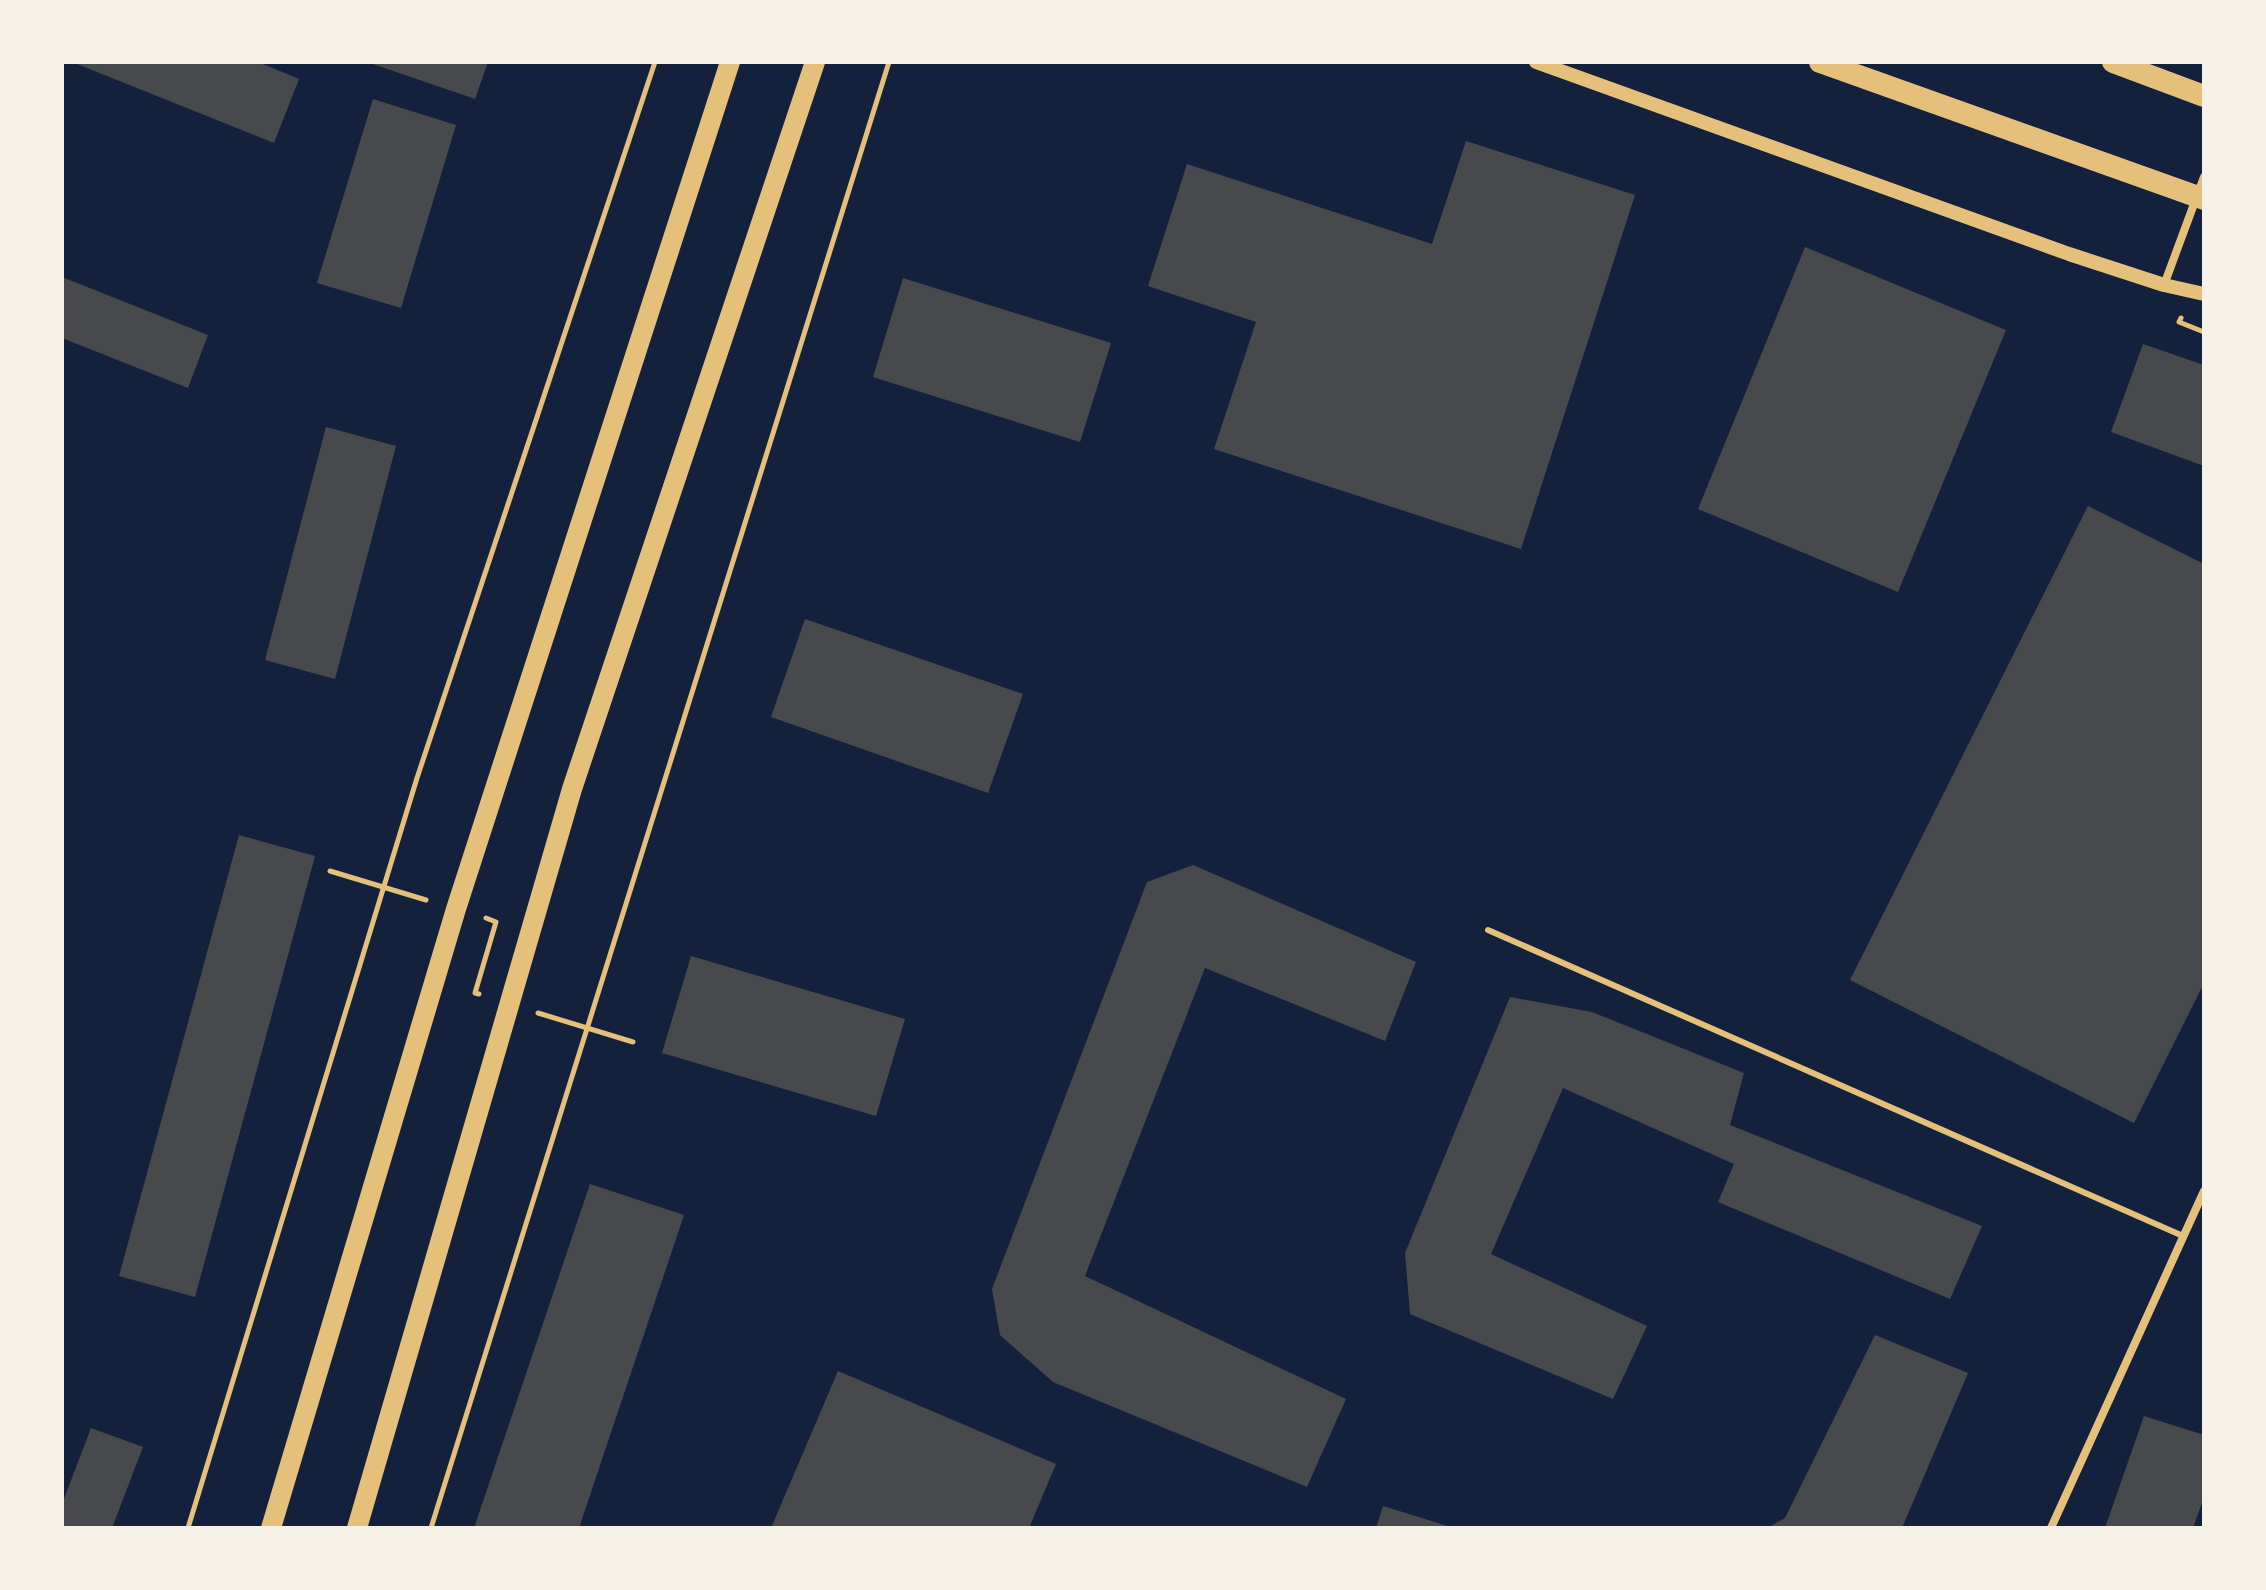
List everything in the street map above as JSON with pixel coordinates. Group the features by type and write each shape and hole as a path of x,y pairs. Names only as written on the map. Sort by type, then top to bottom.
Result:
{"highway":[{"path":"1820,62 2202,190"},
{"path":"2113,62 2204,96"}],"main road":[{"path":"271,1528 456,909 730,62"},
{"path":"357,1528 572,789 815,62"}],"street":[{"path":"1536,62 2164,285 2204,294"},
{"path":"2164,285 2202,190"},
{"path":"2051,1528 2204,1191"}],"lane":[{"path":"1488,930 2183,1236"}],"path":[{"path":"188,1528 383,887 655,62"},
{"path":"431,1528 889,62"},
{"path":"2179,322 2204,332"},
{"path":"330,871 496,922 475,993 633,1042"}],"building":[{"path":"72,62 258,62 299,79 274,143"},
{"path":"367,62 488,62 475,99"},
{"path":"373,99 456,125 401,308 317,283"},
{"path":"1466,141 1635,195 1521,549 1214,449 1256,322 1148,286 1187,164 1432,244"},
{"path":"1805,247 2006,330 1898,592 1698,509"},
{"path":"62,277 208,335 188,388 62,338"},
{"path":"903,278 1111,343 1080,442 873,377"},
{"path":"2143,344 2204,365 2204,466 2111,432"},
{"path":"326,427 396,446 335,679 265,660"},
{"path":"2088,506 2204,564 2204,983 2134,1123 1850,980"},
{"path":"805,619 1023,694 988,793 771,717"},
{"path":"239,835 315,856 195,1297 119,1276"},
{"path":"1193,865 1416,962 1385,1041 1205,968 1085,1276 1346,1399 1307,1487 1053,1382 1000,1335 992,1289 1147,882"},
{"path":"691,956 905,1019 876,1116 662,1053"},
{"path":"1510,997 1592,1012 1744,1073 1730,1125 1982,1226 1950,1299 1718,1202 1734,1164 1563,1088 1491,1254 1647,1326 1613,1399 1410,1314 1405,1253"},
{"path":"590,1184 684,1215 579,1528 474,1528"},
{"path":"1875,1335 1968,1373 1902,1528 1767,1528 1785,1518"},
{"path":"838,1371 1056,1464 1029,1528 771,1528"},
{"path":"2144,1416 2204,1435 2204,1497 2193,1528 2105,1528"},
{"path":"91,1428 143,1447 112,1528 62,1528 62,1504"},
{"path":"1383,1506 1451,1527 1376,1528"}]}
